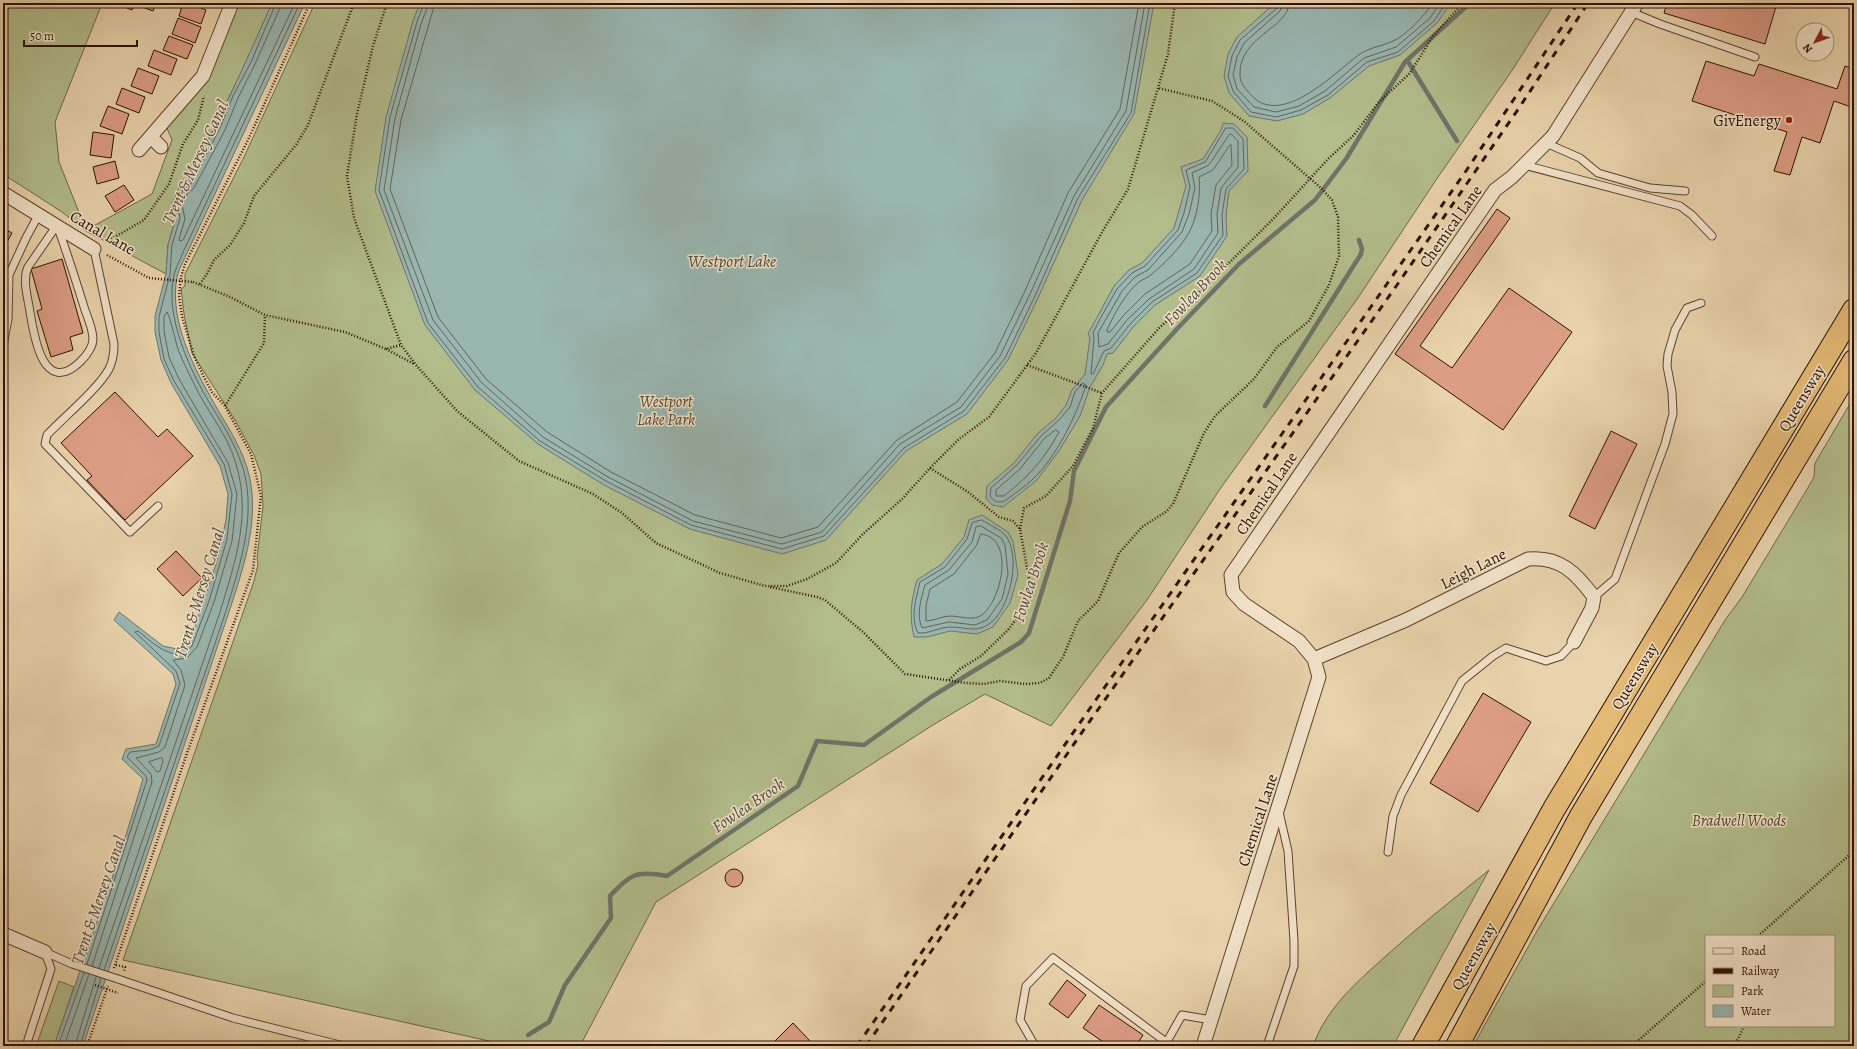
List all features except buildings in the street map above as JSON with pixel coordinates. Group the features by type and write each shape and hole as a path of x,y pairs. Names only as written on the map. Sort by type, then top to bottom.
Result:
{"highway":[{"name":"Queensway","path":"1423,1046 1554,809 1854,310"},
{"name":"Queensway","path":"1457,1046 1581,816 1854,361"}],"street":[{"path":"139,150 203,76 232,3"},
{"name":"Chemical Lane","path":"1203,1046 1319,677 1314,659 1299,641 1244,604 1233,592 1231,575 1495,190 1524,165 1553,136 1634,7"},
{"path":"151,137 161,147"},
{"name":"Canal Lane","path":"3,193 94,249"},
{"name":"Leigh Lane","path":"1314,659 1406,620 1528,559 1542,558 1567,568 1594,597"},
{"path":"1574,642 1592,608 1594,597"},
{"path":"3,934 44,952"}],"lane":[{"path":"1634,7 1660,24 1755,57"},
{"path":"1546,143 1580,158 1598,173 1650,188 1685,190"},
{"path":"1524,165 1680,206 1692,215 1712,236"},
{"path":"3,346 8,319 9,275 39,214"},
{"path":"57,225 69,257 93,340 86,356 65,372 56,372 48,367 40,356 34,338 26,285 26,272 28,267 57,225"},
{"path":"94,249 114,344 114,356 109,368 99,382 46,435 45,444 130,532 158,506"},
{"path":"1594,597 1615,579 1665,444 1673,414 1672,392 1667,366 1668,354 1675,330 1687,308 1701,303"},
{"path":"1388,852 1393,816 1401,795 1462,681 1493,656 1506,648 1546,661 1561,656 1574,642"},
{"path":"1267,1046 1294,966 1294,941 1288,851 1278,810"},
{"path":"44,952 114,979 233,1018 344,1046"},
{"path":"26,1046 51,969 44,952"},
{"path":"1035,1046 1020,1020 1026,986 1053,958 1165,1044 1182,1015 1211,1020"}],"path":[{"path":"113,972 153,851 253,570 261,496 251,454 225,406 212,392 194,356 182,316 179,296 181,277 185,264 249,138 310,3"},
{"path":"200,284 214,260 230,245 244,223 254,196 296,145 308,125 354,3"},
{"path":"387,3 373,46 357,114 347,176 354,218 401,345 416,365 457,411 519,461 592,494 622,513 656,543 720,573 825,600 863,632 905,674 966,684 984,684 1000,681 1040,684 1049,678 1063,657 1078,621 1098,601 1119,553 1142,527 1167,511 1173,504 1204,434 1215,416 1254,379 1276,347 1309,321 1329,285 1339,256 1338,217 1332,200 1321,188 1245,122 1212,101 1158,88"},
{"path":"766,586 787,586 807,579 836,563 863,534 903,498 930,468 959,440 989,417 1027,366 1036,353 1101,234 1128,189 1168,54 1175,3"},
{"path":"948,682 960,670 981,656 1008,630 1022,611 1028,594 1029,579 1020,528 1024,508 1046,496 1073,466 1093,428 1102,393 1160,327 1196,296 1274,218 1309,178 1354,135 1378,103 1410,73 1433,36 1463,3"},
{"path":"94,249 144,220 169,184 182,144 198,120 204,97 203,76"},
{"name":"Canal Lane","path":"94,249 149,278 200,284 265,314 345,332 386,349 416,365"},
{"path":"225,406 264,343 265,314"},
{"path":"386,349 401,345"},
{"path":"1027,366 1102,393"},
{"path":"930,468 968,492 999,517 1013,521 1020,528"},
{"path":"1759,935 1854,852"},
{"path":"116,965 125,967"},
{"path":"88,1046 114,979"},
{"path":"1632,1046 1705,982"},
{"path":"1735,1046 1744,1027"}],"green space":[{"path":"3,3 99,3 101,6 55,122 59,162 86,230 152,194 172,140 166,126 203,82 236,3 272,3 247,61 188,180 180,187 172,204 176,217 168,245 166,274 86,231 62,212 3,174"},
{"name":"Westport Lake Park","path":"315,3 1555,3 1511,72 1436,180 1360,295 1220,489 1147,600 1051,726 985,694 933,725 656,902 580,1046 520,1046 498,1043 123,960 254,581 258,564 257,558 263,506 261,474 254,455 235,420 192,353 184,314 181,289 185,286 185,274 244,157"},
{"name":"Bradwell Woods","path":"1854,397 1854,1046 1473,1046 1537,931 1725,620 1742,597 1814,477 1815,463"},
{"path":"1489,870 1393,1046 1313,1046 1326,1019 1354,985 1412,933"},
{"path":"59,981 74,987 54,1046 36,1046"}],"water":[{"path":"272,3 305,3 180,267 175,293 176,310 191,358 206,389 235,440 247,468 252,496 251,531 248,548 239,582 83,1046 54,1046 120,855 143,779 122,759 126,749 156,744 176,684 173,674 114,620 119,612 163,646 182,650 189,643 216,564 226,520 228,494 220,466 171,383 161,360 155,332 155,316 166,274 168,245 176,217 172,204 180,187 186,183 209,139"},
{"name":"Westport Lake","path":"420,3 1154,3 1134,114 1082,200 1038,298 1008,360 967,414 906,451 826,540 782,554 690,529 604,485 538,444 475,390 425,325 375,191 386,117 413,21"},
{"path":"1275,3 1451,3 1437,23 1400,55 1369,66 1330,98 1303,114 1277,121 1249,116 1229,93 1224,76 1228,54 1237,37"},
{"path":"1223,123 1234,124 1247,137 1248,171 1229,191 1226,215 1227,236 1200,276 1155,305 1134,326 1113,353 1107,354 1103,365 1090,387 1080,416 1059,451 1036,481 1003,507 992,505 986,498 987,486 1014,463 1038,433 1056,418 1066,405 1072,390 1085,374 1090,338 1088,334 1114,286 1129,270 1142,263 1174,228 1186,186 1181,167 1203,159 1221,130"},
{"path":"982,515 1008,532 1013,541 1018,575 1010,603 993,627 977,634 950,631 927,637 914,637 911,608 917,580 942,564 964,537 969,520"}],"waterway":[{"name":"Fowlea Brook","path":"528,1035 549,1022 565,985 611,918 610,896 629,878 641,874 657,874 667,876 798,786 817,741 864,745 931,697 1021,642 1029,633 1070,501 1074,471 1106,407 1239,264 1315,200 1346,159 1405,62 1470,3"},
{"path":"1407,60 1457,141"},
{"path":"1265,406 1361,254 1362,249 1359,240"}],"railway":[{"path":"857,1046 1095,701 1466,171 1578,3"},
{"path":"866,1046 1085,728 1397,285 1519,108 1588,3"}],"place":[{"name":"GivEnergy","path":"1789,120"}],"water label":[{"name":"Trent & Mersey Canal","path":"195,162"},
{"name":"Trent & Mersey Canal","path":"199,593"},
{"name":"Trent & Mersey Canal","path":"98,900"}]}
